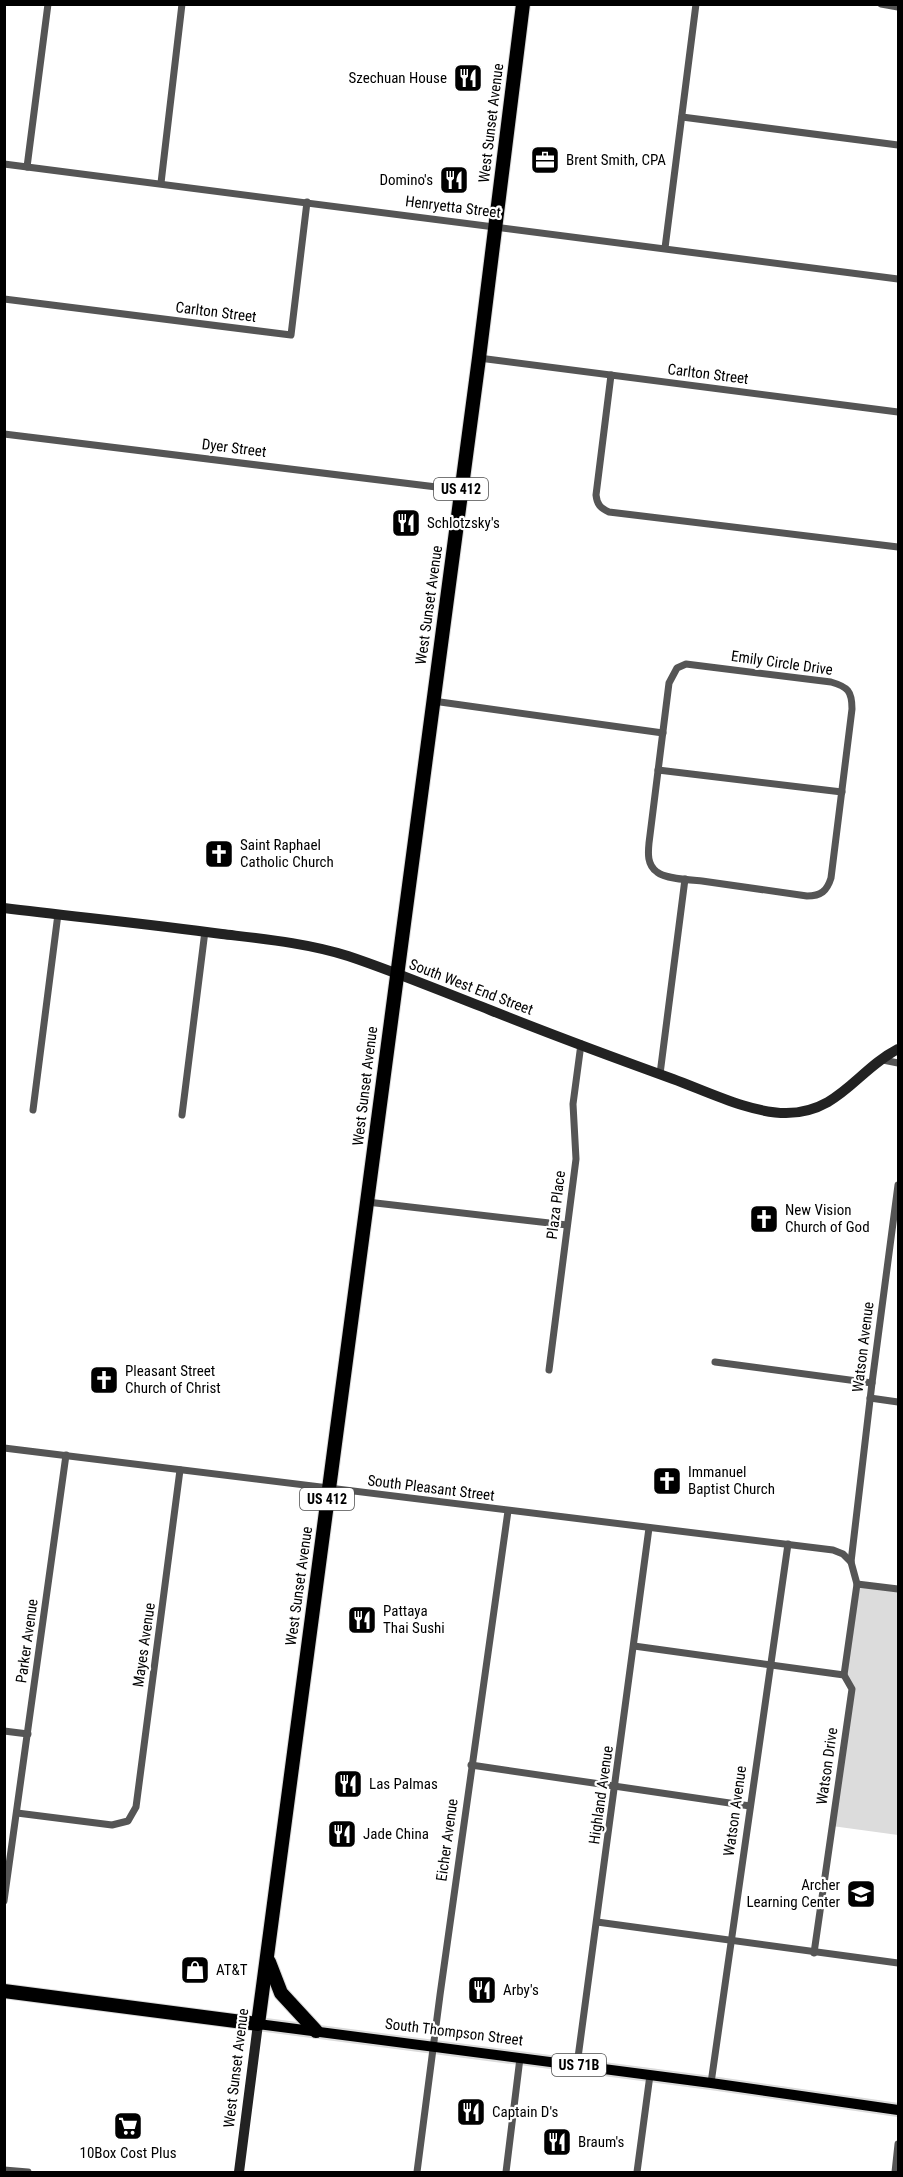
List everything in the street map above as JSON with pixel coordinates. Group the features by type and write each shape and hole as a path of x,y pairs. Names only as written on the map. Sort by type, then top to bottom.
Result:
{"highway":[{"name":"West Sunset Avenue","path":"258,2024 479,358 523,4"},
{"path":"267,1957 272,1976 281,1993 316,2031"},
{"name":"South Thompson Street","path":"4,1991 258,2024"}],"main road":[{"name":"South Thompson Street","path":"258,2024 711,2083 898,2110"}],"street":[{"path":"27,167 48,4"},
{"path":"161,183 182,4"},
{"path":"665,248 696,4"},
{"path":"881,4 898,7"},
{"path":"682,117 898,145"},
{"name":"Henryetta Street","path":"4,164 898,279"},
{"name":"Carlton Street","path":"4,299 291,335 307,202"},
{"name":"Carlton Street","path":"479,358 898,412"},
{"path":"611,375 596,495 599,506 609,512 898,548"},
{"name":"Dyer Street","path":"4,434 461,490"},
{"name":"Emily Circle Drive","path":"686,664 841,685 848,689 852,698 831,878 822,893 807,896 685,879 656,872 650,865 648,857 658,770 669,683 677,668 686,664"},
{"path":"433,701 663,733"},
{"path":"658,770 842,792"},
{"path":"660,1074 685,879"},
{"name":"South West End Street","path":"4,908 303,944 396,973 660,1074 770,1112 798,1113 834,1099 880,1059 898,1049"},
{"path":"33,1110 58,914"},
{"path":"182,1115 205,931"},
{"name":"Plaza Place","path":"549,1370 576,1159 573,1104 581,1044"},
{"path":"880,1059 898,1063"},
{"name":"Watson Avenue","path":"857,1584 851,1562 872,1383 895,1243 898,1185"},
{"path":"367,1202 567,1225"},
{"path":"715,1362 872,1383"},
{"path":"870,1398 898,1402"},
{"name":"South Pleasant Street","path":"4,1448 833,1550 843,1554 851,1562"},
{"name":"Parker Avenue","path":"4,1901 66,1455"},
{"name":"Mayes Avenue","path":"17,1813 112,1825 128,1821 135,1807 180,1470"},
{"name":"Eicher Avenue","path":"417,2172 471,1765 508,1511"},
{"name":"Highland Avenue","path":"577,2065 649,1528"},
{"name":"Watson Avenue","path":"711,2083 788,1544"},
{"path":"857,1584 898,1589"},
{"name":"Watson Drive","path":"814,1953 852,1689 844,1675 857,1584"},
{"path":"634,1646 844,1675"},
{"path":"4,1731 28,1734"},
{"path":"471,1765 750,1806"},
{"path":"597,1922 898,1964"},
{"name":"West Sunset Avenue","path":"239,2172 258,2024"},
{"path":"506,2172 520,2058"},
{"path":"637,2172 650,2075"},
{"path":"895,2172 898,2144"},
{"path":"4,2170 28,2172"}],"shaded area":[{"path":"857,1584 898,1589 898,1835 832,1826 852,1689 844,1675"}],"place":[{"name":"Szechuan House","path":"468,78"},
{"name":"Brent Smith, CPA","path":"545,160"},
{"name":"Domino's","path":"454,180"},
{"name":"Schlotzsky's","path":"406,523"},
{"name":"Saint Raphael Catholic Church","path":"219,854"},
{"name":"New Vision Church of God","path":"764,1219"},
{"name":"Pleasant Street Church of Christ","path":"104,1380"},
{"name":"Immanuel Baptist Church","path":"667,1481"},
{"name":"Pattaya Thai Sushi","path":"362,1620"},
{"name":"Las Palmas","path":"348,1784"},
{"name":"Jade China","path":"342,1834"},
{"name":"Archer Learning Center","path":"861,1894"},
{"name":"AT&T","path":"195,1970"},
{"name":"Arby's","path":"482,1990"},
{"name":"Captain D's","path":"471,2112"},
{"name":"10Box Cost Plus","path":"128,2126"},
{"name":"Braum's","path":"557,2142"}]}
